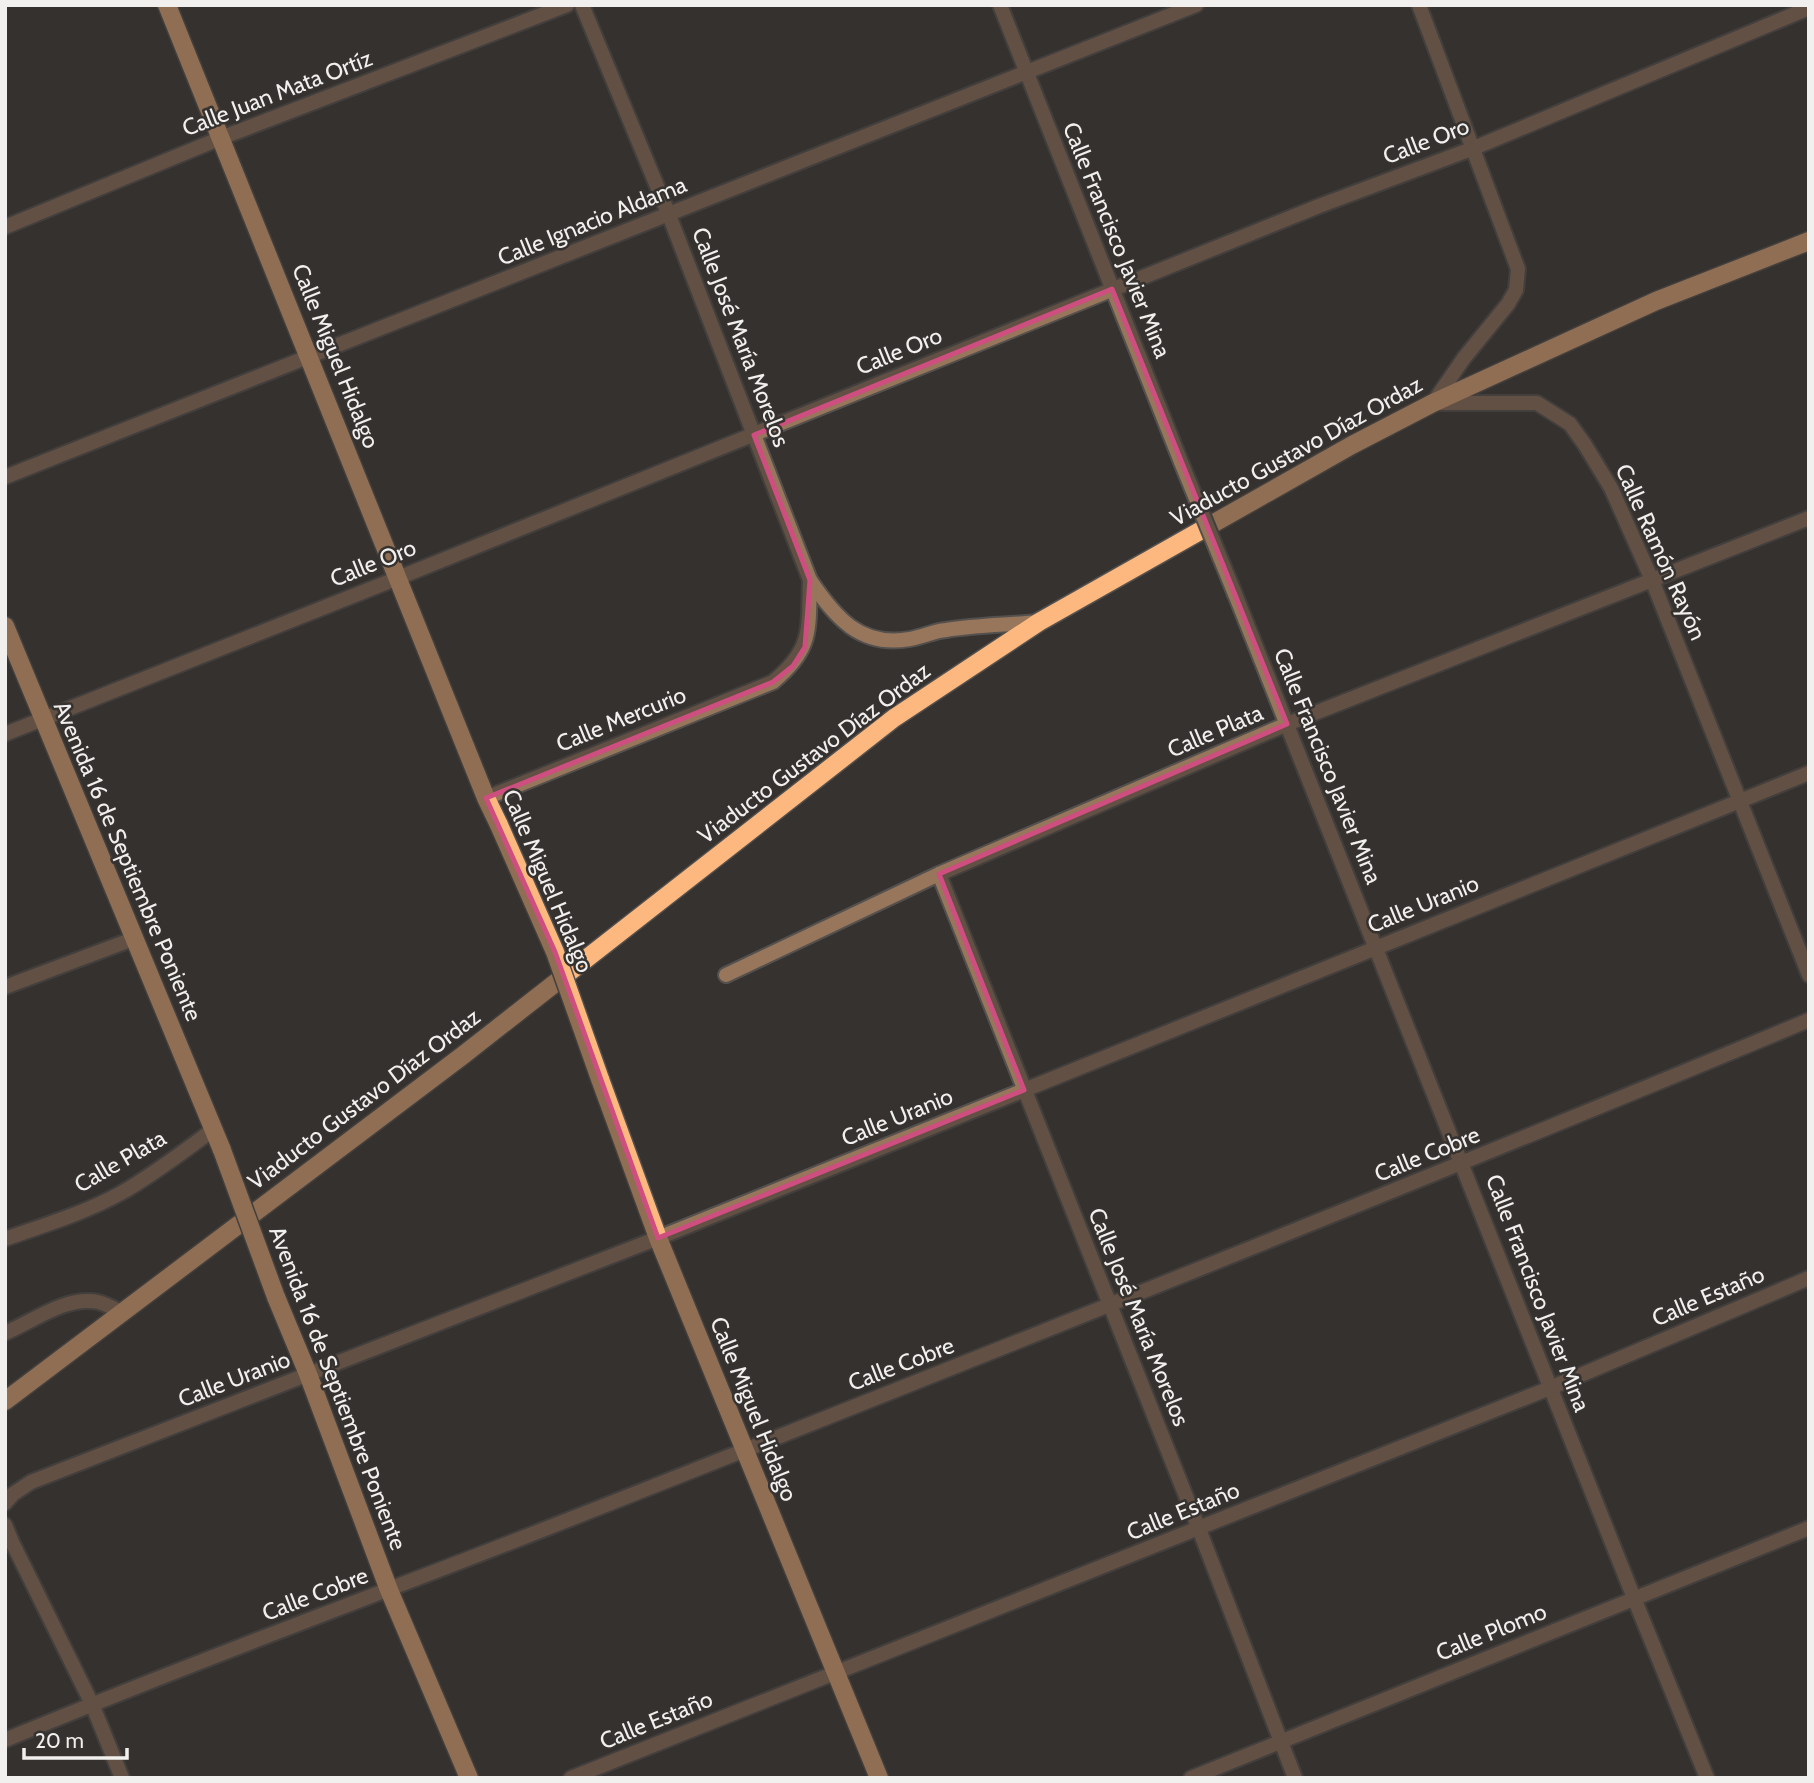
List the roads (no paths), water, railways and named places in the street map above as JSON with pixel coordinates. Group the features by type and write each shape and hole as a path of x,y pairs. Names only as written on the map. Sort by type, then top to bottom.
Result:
{"main road":[{"name":"Calle Miguel Hidalgo","path":"167,5 486,798 555,953 659,1238 879,1778"},
{"name":"Viaducto Gustavo Díaz Ordaz","path":"5,1401 462,1056 894,718 1040,622 1352,445 1433,403 1656,302 1809,241"},
{"name":"Avenida 16 de Septiembre Poniente","path":"5,626 214,1129 389,1590 469,1778"}],"street":[{"name":"Calle Juan Mata Ortíz","path":"5,227 221,138 567,5"},
{"name":"Calle José María Morelos","path":"582,5 669,215 810,580 805,647 793,666 774,682"},
{"name":"Calle Francisco Javier Mina","path":"1000,5 1707,1778"},
{"name":"Calle Ignacio Aldama","path":"5,477 1196,5"},
{"path":"1419,5 1518,269 1516,290 1433,403"},
{"name":"Calle Oro","path":"5,734 1320,206 1474,148 1809,8"},
{"name":"Calle Ramón Rayón","path":"1433,403 1537,403 1570,424 1585,444 1611,488 1652,580 1809,975"},
{"name":"Calle Plata","path":"726,975 939,874 1287,724 1809,518"},
{"path":"810,580 841,621 857,632 873,638 909,639 945,630 1040,622"},
{"name":"Calle Mercurio","path":"486,798 774,682"},
{"name":"Calle Uranio","path":"5,1503 13,1494 32,1482 659,1238 1809,773"},
{"name":"Calle José María Morelos","path":"939,874 1296,1778"},
{"path":"5,987 133,939"},
{"name":"Calle Cobre","path":"5,1740 1110,1306 1463,1164 1809,1020"},
{"name":"Calle Plata","path":"5,1239 80,1212 120,1194 214,1129"},
{"name":"Calle Estaño","path":"571,1778 1550,1388 1809,1278"},
{"path":"5,1333 61,1307 82,1301 99,1302 123,1313"},
{"path":"5,1525 92,1704 122,1778"},
{"name":"Calle Plomo","path":"1191,1778 1809,1528"}]}
